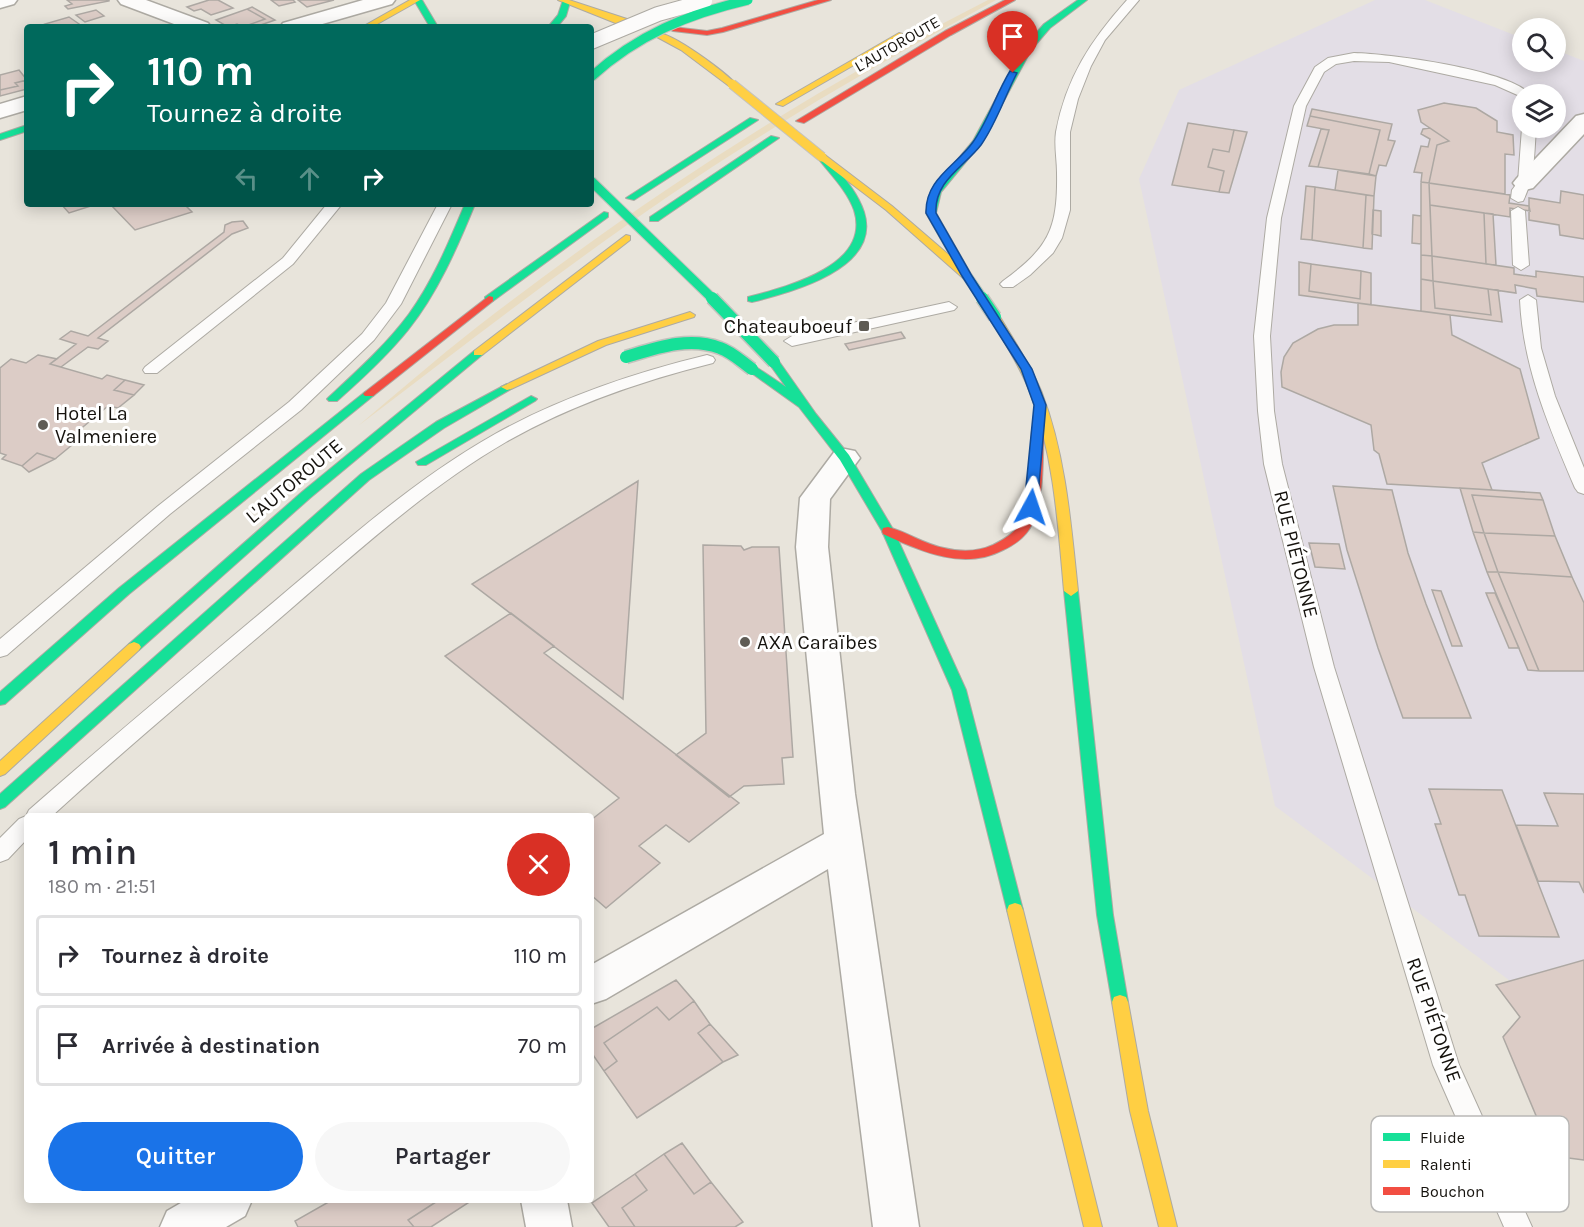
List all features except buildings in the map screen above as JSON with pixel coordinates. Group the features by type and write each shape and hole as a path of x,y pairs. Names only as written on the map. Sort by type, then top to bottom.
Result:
{"main road":[{"path":"372,24 417,0 432,24"},
{"path":"594,74 618,51 654,29 680,18 748,0"},
{"path":"826,0 723,30 707,33 666,32 889,208 967,276"},
{"name":"L'AUTOROUTE","path":"801,121 938,39 1011,0"},
{"path":"1083,0 1037,36 1020,60 977,143 937,185 931,201 931,213 967,276 1026,369 1040,405 1059,484 1105,915 1139,1111 1168,1227"},
{"path":"557,24 565,14 566,1 601,15 624,21"},
{"name":"L'AUTOROUTE","path":"780,104 911,30"},
{"path":"631,198 753,120"},
{"path":"0,136 24,129"},
{"path":"654,219 774,138"},
{"path":"752,299 800,286 823,275 854,249 862,228 854,203 822,157"},
{"path":"594,184 743,328 774,362 802,404 845,458 888,531 959,690 976,750 1092,1227"},
{"path":"326,406 403,329 439,272 469,207"},
{"name":"L'AUTOROUTE","path":"0,700 48,656 172,551 472,314 604,215"},
{"name":"L'AUTOROUTE","path":"0,770 162,619 474,353 626,238"},
{"path":"0,802 365,477 415,440 463,409 509,384 568,357 617,338 690,315"},
{"path":"621,358 664,347 699,344 720,348 802,404"},
{"path":"410,471 459,439 539,395"},
{"path":"888,531 937,553 959,558 983,556 1005,545 1027,524 1031,507 1040,405"},
{"path":"172,551 292,438"},
{"path":"196,628 317,539"}],"street":[{"path":"0,2 7,0"},
{"path":"128,0 193,24"},
{"path":"300,24 384,0"},
{"path":"1520,197 1584,121"},
{"path":"845,458 815,498 812,547 837,794 896,1227"},
{"path":"594,985 844,841"},
{"path":"183,1227 224,1203"},
{"path":"545,1203 549,1227"}],"lane":[{"path":"594,41 658,14 710,0"},
{"path":"1008,284 1032,268 1045,254 1062,225 1063,134 1075,92 1095,45 1134,0"},
{"name":"RUE PIÉTONNE","path":"1469,1116 1446,1065 1324,667 1273,464 1266,411 1262,336 1274,218 1300,106 1319,70 1332,61 1354,57 1389,58 1468,74 1499,82 1512,88"},
{"path":"1521,265 1518,245 1520,197 1529,138"},
{"path":"151,370 288,261 333,207"},
{"path":"0,651 164,510 295,406 368,337 393,304 443,207"},
{"path":"1528,300 1527,324 1552,415 1584,488"},
{"path":"792,341 949,307"},
{"path":"40,813 122,739 367,532 473,455 546,415 599,391 663,370 707,360"},
{"path":"0,853 24,828"},
{"name":"RUE PIÉTONNE","path":"1511,1212 1518,1227"}],"shaded area":[{"path":"988,0 996,0 815,102 704,172 603,242 358,426 477,327 537,281 661,193 854,72"},
{"path":"1375,0 1425,0 1512,34 1512,72 1566,72 1566,54 1584,61 1584,1036 1275,806 1139,179 1179,90"}],"traffic: fast":[{"path":"418,0 432,24"},
{"path":"594,74 626,48 664,27 704,11 748,0"},
{"path":"967,276 931,213 936,192 977,142 1027,49 1047,26 1083,0"},
{"path":"555,24 562,16 566,2"},
{"path":"631,198 753,120"},
{"path":"0,137 24,129"},
{"path":"654,219 774,138"},
{"path":"752,299 785,290 823,274 840,264 853,251 861,236 859,210 845,186 822,157"},
{"path":"594,184 743,328 774,362"},
{"path":"333,399 385,349 413,316 438,276 469,207"},
{"path":"489,299 604,215"},
{"path":"967,276 995,317"},
{"path":"626,357 661,347 697,343 720,348 752,369"},
{"path":"134,647 306,495 478,353"},
{"path":"774,362 812,417 845,458 888,531 959,690 1015,910"},
{"path":"752,369 802,404"},
{"path":"0,803 365,477 440,425 507,387"},
{"path":"0,700 124,591 369,394"},
{"path":"422,462 531,399"},
{"path":"1071,591 1105,915 1120,1002"}],"traffic: slow":[{"path":"372,24 416,0"},
{"path":"562,0 621,22"},
{"path":"601,15 626,20"},
{"path":"660,35 684,48 732,84"},
{"path":"780,104 902,35"},
{"path":"732,84 822,157"},
{"path":"822,157 889,208 967,276"},
{"path":"478,353 626,238"},
{"path":"507,387 602,343 690,315"},
{"path":"995,317 1025,368 1045,420 1058,477 1071,591"},
{"path":"0,770 134,647"},
{"path":"1015,910 1093,1227"},
{"path":"1120,1002 1139,1111 1168,1227"}],"traffic: jam":[{"path":"673,29 707,33 723,30 827,0"},
{"path":"801,121 948,33 1011,0"},
{"path":"369,394 489,299"},
{"path":"888,531 931,549 961,555 976,555 1008,542 1023,528 1031,510 1035,488 1038,430"}],"place":[{"name":"Chateauboeuf","path":"864,326"},
{"name":"Hotel La Valmeniere","path":"43,425"},
{"name":"AXA Caraïbes","path":"745,642"}],"route":[{"path":"1013,73 977,143 937,185 931,201 931,213 967,276 1026,369 1040,405 1031,507"}]}
